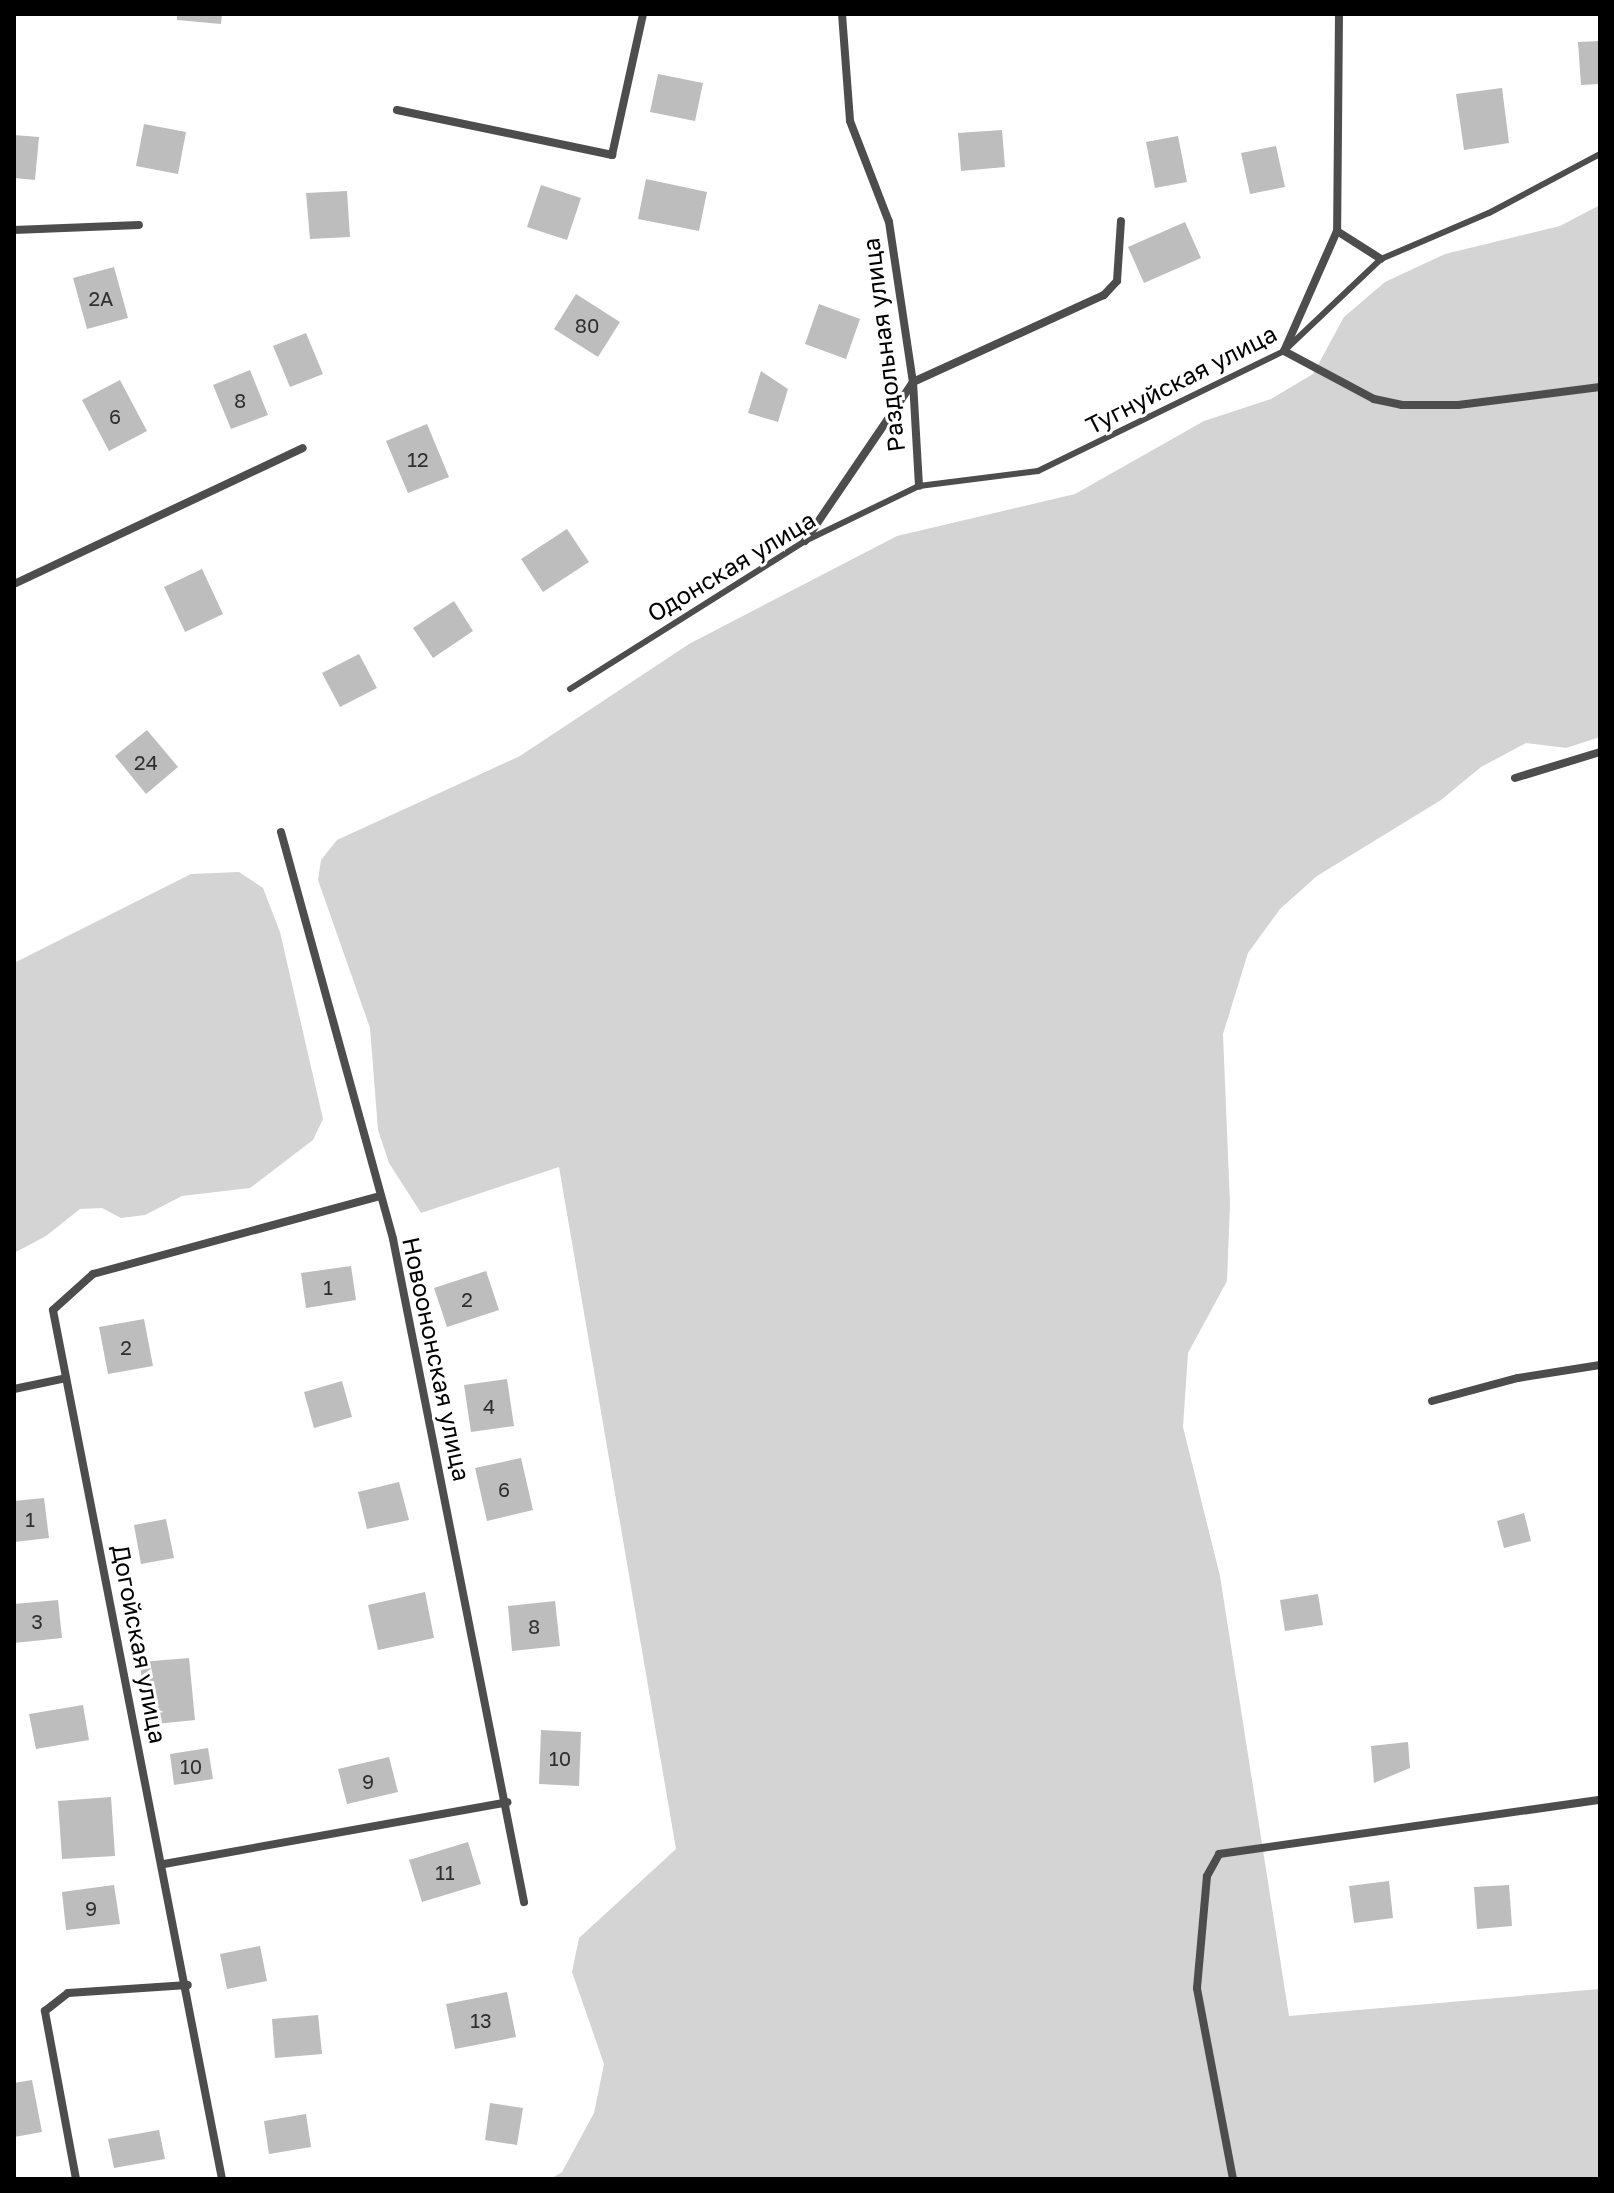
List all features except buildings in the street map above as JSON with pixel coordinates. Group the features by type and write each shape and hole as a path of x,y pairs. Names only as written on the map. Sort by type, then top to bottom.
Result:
{"street":[{"path":"397,110 612,155 643,14"},
{"name":"Раздольная улица","path":"842,14 850,121 889,222 913,382 919,486"},
{"path":"1339,14 1337,231 1284,351 1374,399 1402,405 1458,405 1600,387"},
{"path":"805,541 913,382 1104,295 1117,281 1121,221"},
{"path":"14,230 139,225"},
{"path":"1337,231 1381,259"},
{"path":"14,584 303,448"},
{"path":"1515,778 1600,752"},
{"name":"Новоононская улица","path":"281,832 381,1196 507,1802 524,1902"},
{"name":"Догойская улица","path":"222,2179 188,1985 53,1310 93,1274 381,1196"},
{"path":"1432,1401 1518,1378 1600,1365"},
{"path":"14,1389 66,1378"},
{"path":"1233,2179 1217,2119 1197,1988 1207,1876 1219,1854 1600,1800"},
{"path":"164,1864 507,1802"},
{"path":"76,2179 45,2011 68,1993 188,1985"}],"lane":[{"name":"Тугнуйская улица","path":"919,486 1038,471 1284,351 1381,259 1489,213 1600,154"},
{"name":"Одонская улица","path":"570,689 805,541 919,486"}],"shaded area":[{"path":"1600,205 1600,737 1566,748 1526,743 1481,767 1441,800 1317,876 1280,909 1248,953 1223,1034 1230,1204 1227,1281 1188,1353 1183,1427 1220,1576 1289,2016 1600,1989 1600,2179 551,2179 562,2172 594,2113 604,2064 572,1972 579,1938 676,1849 559,1167 421,1213 389,1163 378,1130 370,1028 318,880 321,860 337,840 520,756 689,644 897,536 1075,494 1204,421 1271,399 1313,374 1344,317 1385,282 1445,254 1560,226"},
{"path":"239,872 263,888 280,932 323,1119 313,1140 250,1188 182,1196 145,1215 121,1218 102,1208 80,1209 46,1236 14,1253 14,963 191,874"}]}
